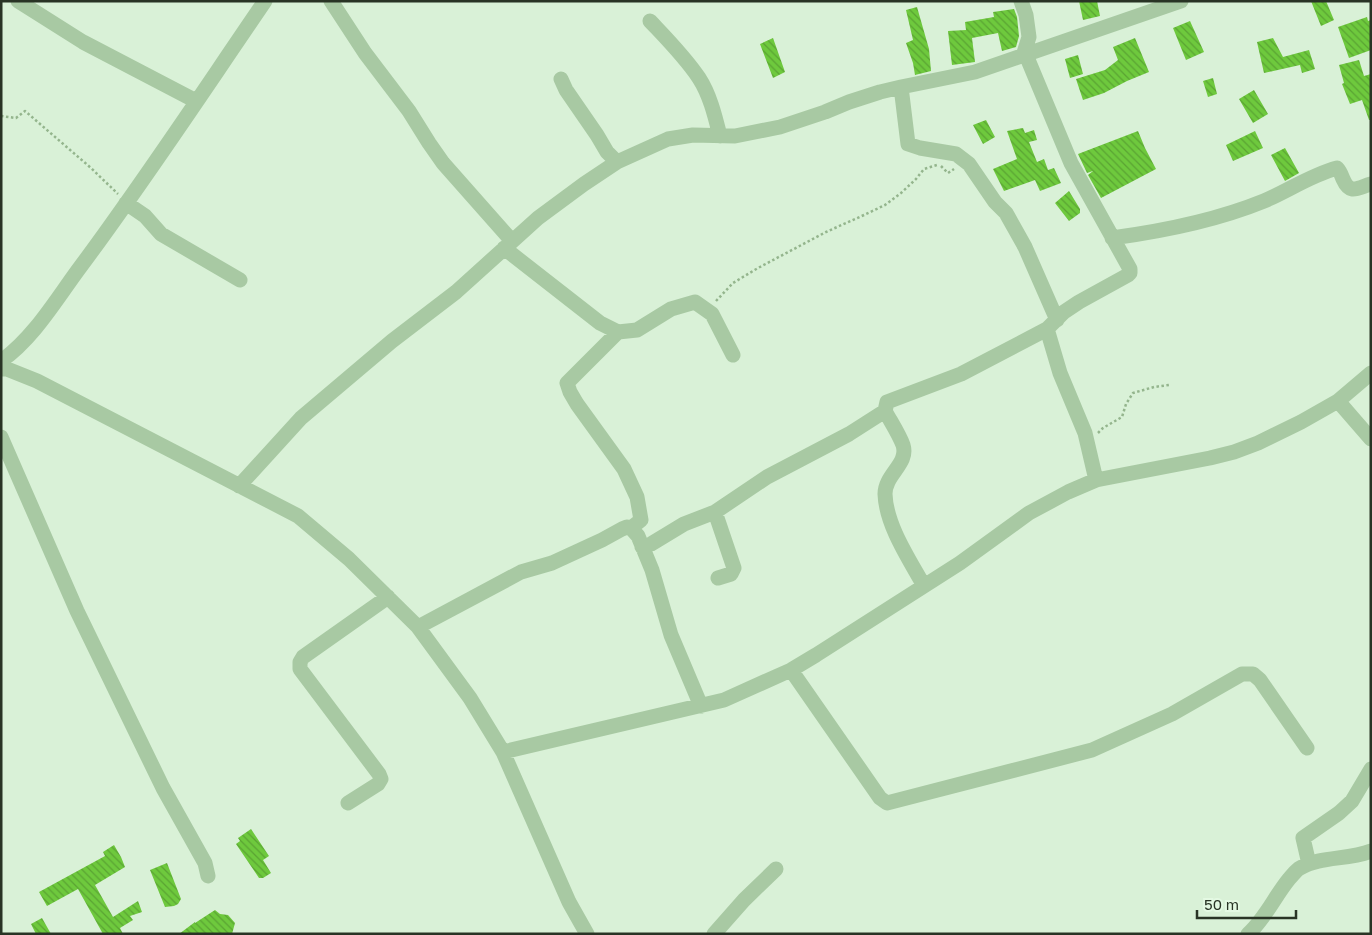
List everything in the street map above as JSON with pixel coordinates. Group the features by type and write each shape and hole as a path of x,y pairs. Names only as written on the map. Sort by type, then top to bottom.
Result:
{"street":[{"path":"18,1 83,42 196,101"},
{"path":"1,361 14,352 34,330 176,134 196,101 265,1"},
{"path":"331,1 365,53 409,111 443,163 508,245 600,323 618,332 637,330 671,309 695,302 712,314 733,355"},
{"path":"924,586 896,535 888,513 885,493 886,484 902,462 904,454 903,446 885,411 887,402 961,374 1052,324 1064,312 1079,302 1130,273 1130,269 1071,163 1024,56 1029,37 1026,15 1021,1"},
{"path":"239,486 301,418 392,341 456,292 538,218 617,162 679,136 735,136 780,127 880,92 975,72 1181,1"},
{"path":"650,21 680,53 700,79 713,110 720,136"},
{"path":"560,79 607,152 617,162"},
{"path":"901,87 908,144 914,147 956,154 966,161 995,202 1006,213 1032,260 1052,324 1060,373 1085,433 1096,480"},
{"path":"1112,238 1165,230 1225,215 1264,201 1336,168 1340,171 1346,186 1350,188 1355,189 1371,184"},
{"path":"126,203 144,216 161,234 240,280"},
{"path":"418,627 521,572 552,563 622,529 631,528 641,520 637,497 624,469 577,404 567,383 618,332"},
{"path":"1,369 7,369 37,381 298,516 349,558 418,627 470,698 502,752 569,902 587,934"},
{"path":"502,752 724,700 791,670 960,563 1029,513 1068,492 1096,480 1210,458 1258,443 1338,401 1371,373"},
{"path":"1338,401 1371,439"},
{"path":"642,547 651,544 684,524 715,512 767,477 849,434 885,411"},
{"path":"1,437 77,611 163,788 205,863 208,876"},
{"path":"715,512 734,568 731,574 718,578"},
{"path":"631,528 638,536 652,570 672,635 702,706"},
{"path":"348,803 378,784 379,774 300,669 300,662 303,657 388,597"},
{"path":"791,670 880,798 887,803 1092,750 1172,714 1242,674 1253,674 1260,680 1307,748"},
{"path":"1309,864 1303,838 1339,813 1352,800 1371,769"},
{"path":"1248,934 1262,917 1280,889 1298,869 1314,861 1343,858 1371,851"},
{"path":"714,934 744,900 776,869"}],"path":[{"path":"1,116 16,118 25,111 91,168 126,203"},
{"path":"712,314 714,302 733,283 826,232 864,216 885,204 901,194 924,170 939,164 948,173 966,161"},
{"path":"1088,443 1103,428 1122,417 1126,404 1133,392 1169,385"}],"building":[{"path":"1079,1 1097,1 1100,16 1083,20"},
{"path":"1311,1 1326,1 1334,20 1321,26"},
{"path":"917,7 929,49 931,71 915,75 906,43 913,40 906,10"},
{"path":"1014,9 1019,36 1016,47 1002,51 998,33 972,38 975,62 952,65 948,31 966,30 965,22 994,17 993,12"},
{"path":"1367,17 1368,21 1371,20 1371,50 1349,58 1338,27"},
{"path":"1190,21 1204,52 1186,60 1173,28"},
{"path":"773,38 785,72 773,78 760,44"},
{"path":"1135,38 1149,72 1104,93 1083,100 1076,79 1105,70 1118,60 1113,47"},
{"path":"1273,38 1283,57 1309,50 1315,69 1302,73 1300,65 1264,73 1257,42"},
{"path":"1078,55 1083,74 1070,78 1065,59"},
{"path":"1359,60 1364,76 1371,74 1371,120 1369,120 1362,100 1350,104 1342,84 1344,83 1339,65"},
{"path":"1213,78 1217,94 1208,97 1203,81"},
{"path":"1254,90 1268,114 1253,123 1239,99"},
{"path":"986,120 995,137 983,144 973,125"},
{"path":"1023,128 1025,133 1034,130 1037,140 1029,142 1037,162 1044,159 1048,170 1054,168 1061,183 1040,191 1035,180 1004,191 993,169 1017,159 1007,131"},
{"path":"1138,131 1156,169 1101,198 1088,175 1093,171 1087,173 1078,154"},
{"path":"1255,131 1263,148 1233,161 1226,145"},
{"path":"1285,148 1299,173 1285,181 1271,155"},
{"path":"1069,191 1080,209 1080,213 1069,221 1055,203"},
{"path":"251,829 269,856 263,860 271,873 263,878 259,878 236,844 240,841 238,838"},
{"path":"114,845 125,867 95,885 113,917 138,901 142,912 130,916 133,920 120,928 123,934 103,934 78,889 47,906 39,892 105,856 103,852"},
{"path":"167,863 181,899 174,906 165,907 150,870"},
{"path":"215,910 220,914 228,915 235,923 232,934 179,934 195,922"},
{"path":"42,918 51,934 36,934 31,924"}]}
